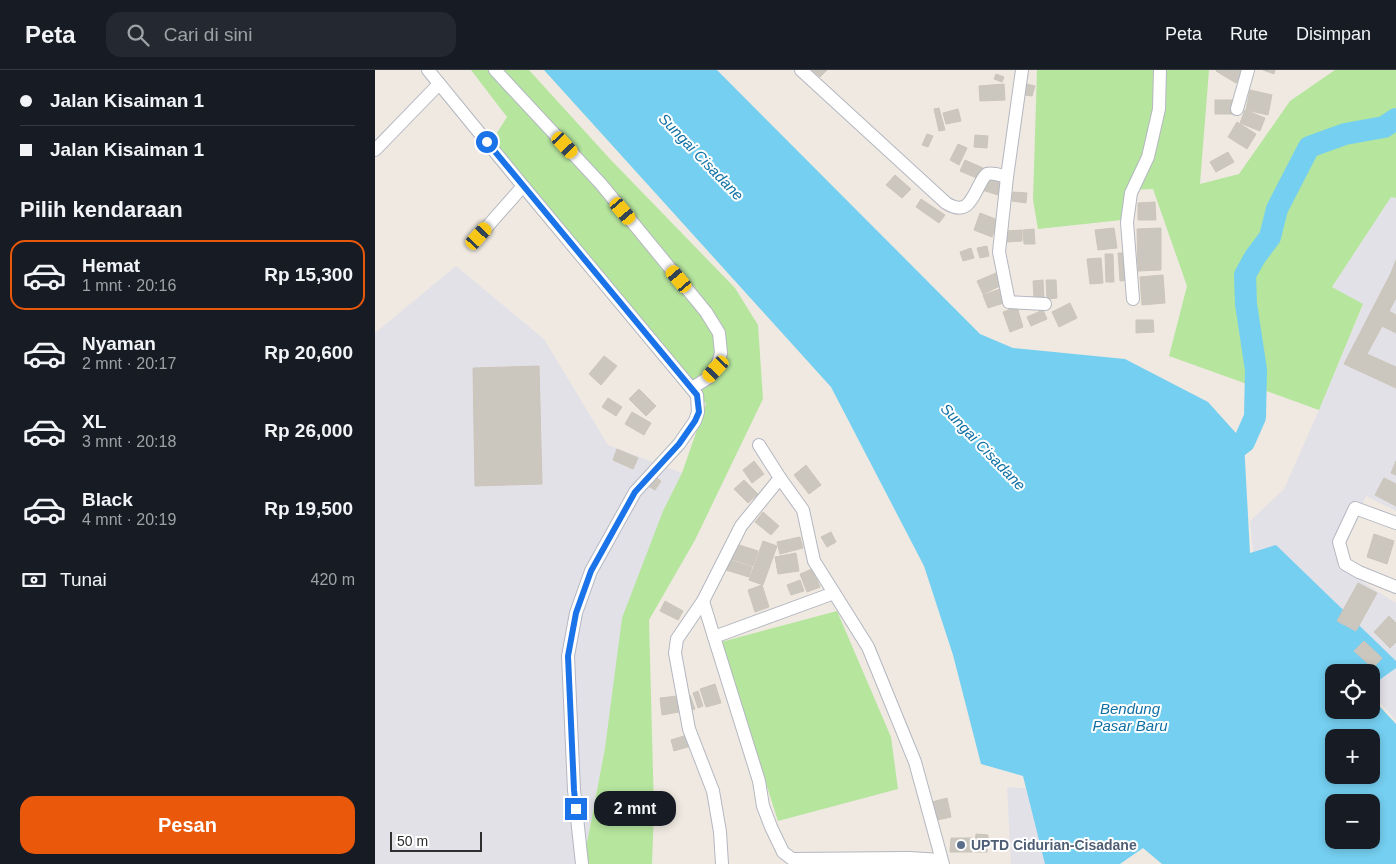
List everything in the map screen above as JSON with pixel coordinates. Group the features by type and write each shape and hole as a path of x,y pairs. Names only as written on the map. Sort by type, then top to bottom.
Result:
{"street":[{"path":"428,70 697,395 699,412 695,421 679,444 635,492 591,571 576,613 568,656 574,790 582,864"},
{"path":"495,70 601,184 706,312 719,333 721,352 716,369 708,378 692,388"},
{"path":"801,70 946,203 953,207 962,208 971,201 985,175 1007,177"},
{"path":"1022,70 999,252 1009,302 1045,304"},
{"path":"1133,299 1127,222 1131,192 1148,157 1159,109 1160,70"},
{"path":"1237,109 1248,70"},
{"path":"375,150 439,84"},
{"path":"479,236 523,186"},
{"path":"703,601 759,781 763,806 783,852 792,859 909,858 942,862 915,762 868,647 814,561 803,510 759,444"},
{"path":"722,864 720,832 713,791 689,729 675,653 677,639 703,601 741,526 780,478"},
{"path":"1396,523 1355,508 1339,542 1345,564 1359,572 1396,587"},
{"path":"714,636 834,593"}],"shaded area":[{"path":"1391,197 1396,198 1396,511 1366,496 1337,566 1396,603 1396,720 1380,703 1380,664 1362,664 1255,569 1250,521 1284,489 1363,305 1332,287"},
{"path":"456,266 544,339 608,445 682,473 663,511 605,748 583,864 375,864 375,333"},
{"path":"1007,787 1062,792 1109,864 1011,864"}],"green space":[{"path":"471,70 529,70 610,159 735,288 758,325 763,399 695,540 649,620 654,811 652,864 583,864 605,748 622,618 663,511 682,473 706,404 488,147 507,117"},
{"path":"1037,70 1209,70 1200,184 1239,174 1290,101 1335,70 1396,70 1396,198 1391,197 1332,287 1363,304 1319,410 1169,356 1187,286 1153,189 1128,190 1131,219 1038,229 1033,200"},
{"path":"837,611 891,737 898,789 778,821 721,642"}],"water":[{"path":"544,70 717,70 980,334 1013,348 1125,359 1208,402 1244,442 1250,553 1276,545 1396,661 1396,668 1380,680 1380,664 1325,664 1325,719 1380,719 1380,707 1396,724 1396,864 1162,864 1143,848 1120,864 1045,864 1023,776 981,764 953,655 924,566 831,387"}],"building":[{"path":"812,70 827,70 820,77"},
{"path":"1217,70 1239,70 1243,72 1236,83"},
{"path":"1263,70 1275,70 1274,74"},
{"path":"996,74 1004,77 1002,82 994,79"},
{"path":"1022,83 1035,86 1032,96 1019,94"},
{"path":"1004,84 1005,100 980,101 979,86"},
{"path":"1250,90 1272,95 1268,115 1246,110"},
{"path":"1215,100 1233,100 1233,114 1215,114"},
{"path":"939,108 945,130 939,131 934,109"},
{"path":"958,109 961,121 946,124 943,113"},
{"path":"1245,110 1265,118 1260,131 1240,123"},
{"path":"1237,122 1256,134 1247,149 1228,137"},
{"path":"927,134 933,136 928,147 922,145"},
{"path":"975,135 988,136 987,148 974,147"},
{"path":"958,144 967,148 959,165 950,160"},
{"path":"1228,152 1234,162 1216,172 1210,162"},
{"path":"965,160 983,168 979,179 960,171"},
{"path":"895,175 911,189 902,198 886,185"},
{"path":"985,178 1002,182 998,195 982,190"},
{"path":"1013,192 1027,193 1026,203 1012,201"},
{"path":"921,199 945,215 939,223 916,207"},
{"path":"1155,202 1156,220 1138,220 1138,203"},
{"path":"980,213 998,220 992,237 974,230"},
{"path":"1114,228 1117,248 1098,250 1095,230"},
{"path":"1161,228 1161,270 1138,271 1137,229"},
{"path":"1034,229 1035,244 1024,244 1023,230"},
{"path":"1022,230 1022,241 1007,242 1006,231"},
{"path":"987,246 989,256 980,258 977,248"},
{"path":"971,248 974,258 963,261 960,252"},
{"path":"1118,253 1127,253 1129,280 1120,281"},
{"path":"1105,254 1113,254 1114,282 1106,282"},
{"path":"1101,258 1103,283 1090,284 1087,259"},
{"path":"1396,260 1396,298 1389,311 1396,315 1396,333 1382,326 1367,354 1396,367 1396,388 1344,364"},
{"path":"996,273 1002,285 983,294 977,281"},
{"path":"1163,275 1165,303 1142,305 1140,277"},
{"path":"1043,280 1044,298 1034,298 1033,281"},
{"path":"1046,280 1056,280 1057,298 1047,299"},
{"path":"1003,288 1007,302 988,308 983,295"},
{"path":"1070,303 1077,318 1059,327 1052,312"},
{"path":"1017,307 1023,327 1010,332 1003,312"},
{"path":"1043,310 1047,319 1031,326 1027,317"},
{"path":"1136,320 1153,320 1154,332 1136,333"},
{"path":"604,356 617,366 601,385 589,374"},
{"path":"539,366 542,484 475,486 473,368"},
{"path":"639,389 656,406 646,416 629,399"},
{"path":"608,398 622,407 616,416 602,407"},
{"path":"632,412 651,423 644,435 625,424"},
{"path":"617,449 638,458 633,469 613,460"},
{"path":"754,461 764,474 752,483 743,470"},
{"path":"1396,461 1396,475 1391,473"},
{"path":"806,465 821,485 809,494 794,475"},
{"path":"651,475 661,481 655,490 645,484"},
{"path":"1384,478 1396,484 1396,506 1375,495"},
{"path":"744,480 758,494 748,503 734,489"},
{"path":"763,512 779,526 771,535 755,522"},
{"path":"831,532 836,542 827,547 821,537"},
{"path":"1374,534 1394,541 1387,564 1367,557"},
{"path":"800,537 803,548 780,554 777,542"},
{"path":"763,541 777,546 763,585 749,580"},
{"path":"736,544 758,551 753,566 731,559"},
{"path":"796,553 799,571 778,574 775,557"},
{"path":"730,560 752,567 749,577 726,570"},
{"path":"812,569 820,587 807,592 800,574"},
{"path":"800,580 804,591 791,595 787,585"},
{"path":"1358,583 1377,593 1356,631 1337,621"},
{"path":"762,585 769,607 755,612 748,590"},
{"path":"665,601 683,611 678,620 660,611"},
{"path":"1389,616 1396,623 1396,642 1390,648 1374,632"},
{"path":"1364,641 1382,658 1377,664 1369,664 1354,651"},
{"path":"715,684 721,703 706,707 700,689"},
{"path":"698,691 703,706 698,708 693,693"},
{"path":"690,695 695,709 688,711 684,697"},
{"path":"677,696 679,712 662,715 660,698"},
{"path":"687,735 691,746 674,751 671,740"},
{"path":"947,798 951,817 937,820 932,802"},
{"path":"976,834 988,835 987,852 975,852"},
{"name":"UPTD Cidurian-Cisadane","path":"951,838 972,838 972,852 950,852"}],"waterway":[{"path":"1220,460 1244,442 1255,417 1256,370 1246,304 1245,275 1255,257 1270,237 1277,209 1309,147 1345,134 1384,127 1396,119"}],"place":[{"name":"UPTD Cidurian-Cisadane","path":"961,845"}],"route":[{"path":"487,142 697,395 699,412 695,421 679,444 635,492 591,571 576,613 568,656 576,809"}],"water label":[{"name":"Sungai Cisadane","path":"701,157"},
{"name":"Sungai Cisadane","path":"983,447"},
{"name":"Bendung Pasar Baru","path":"1130,718"}]}
